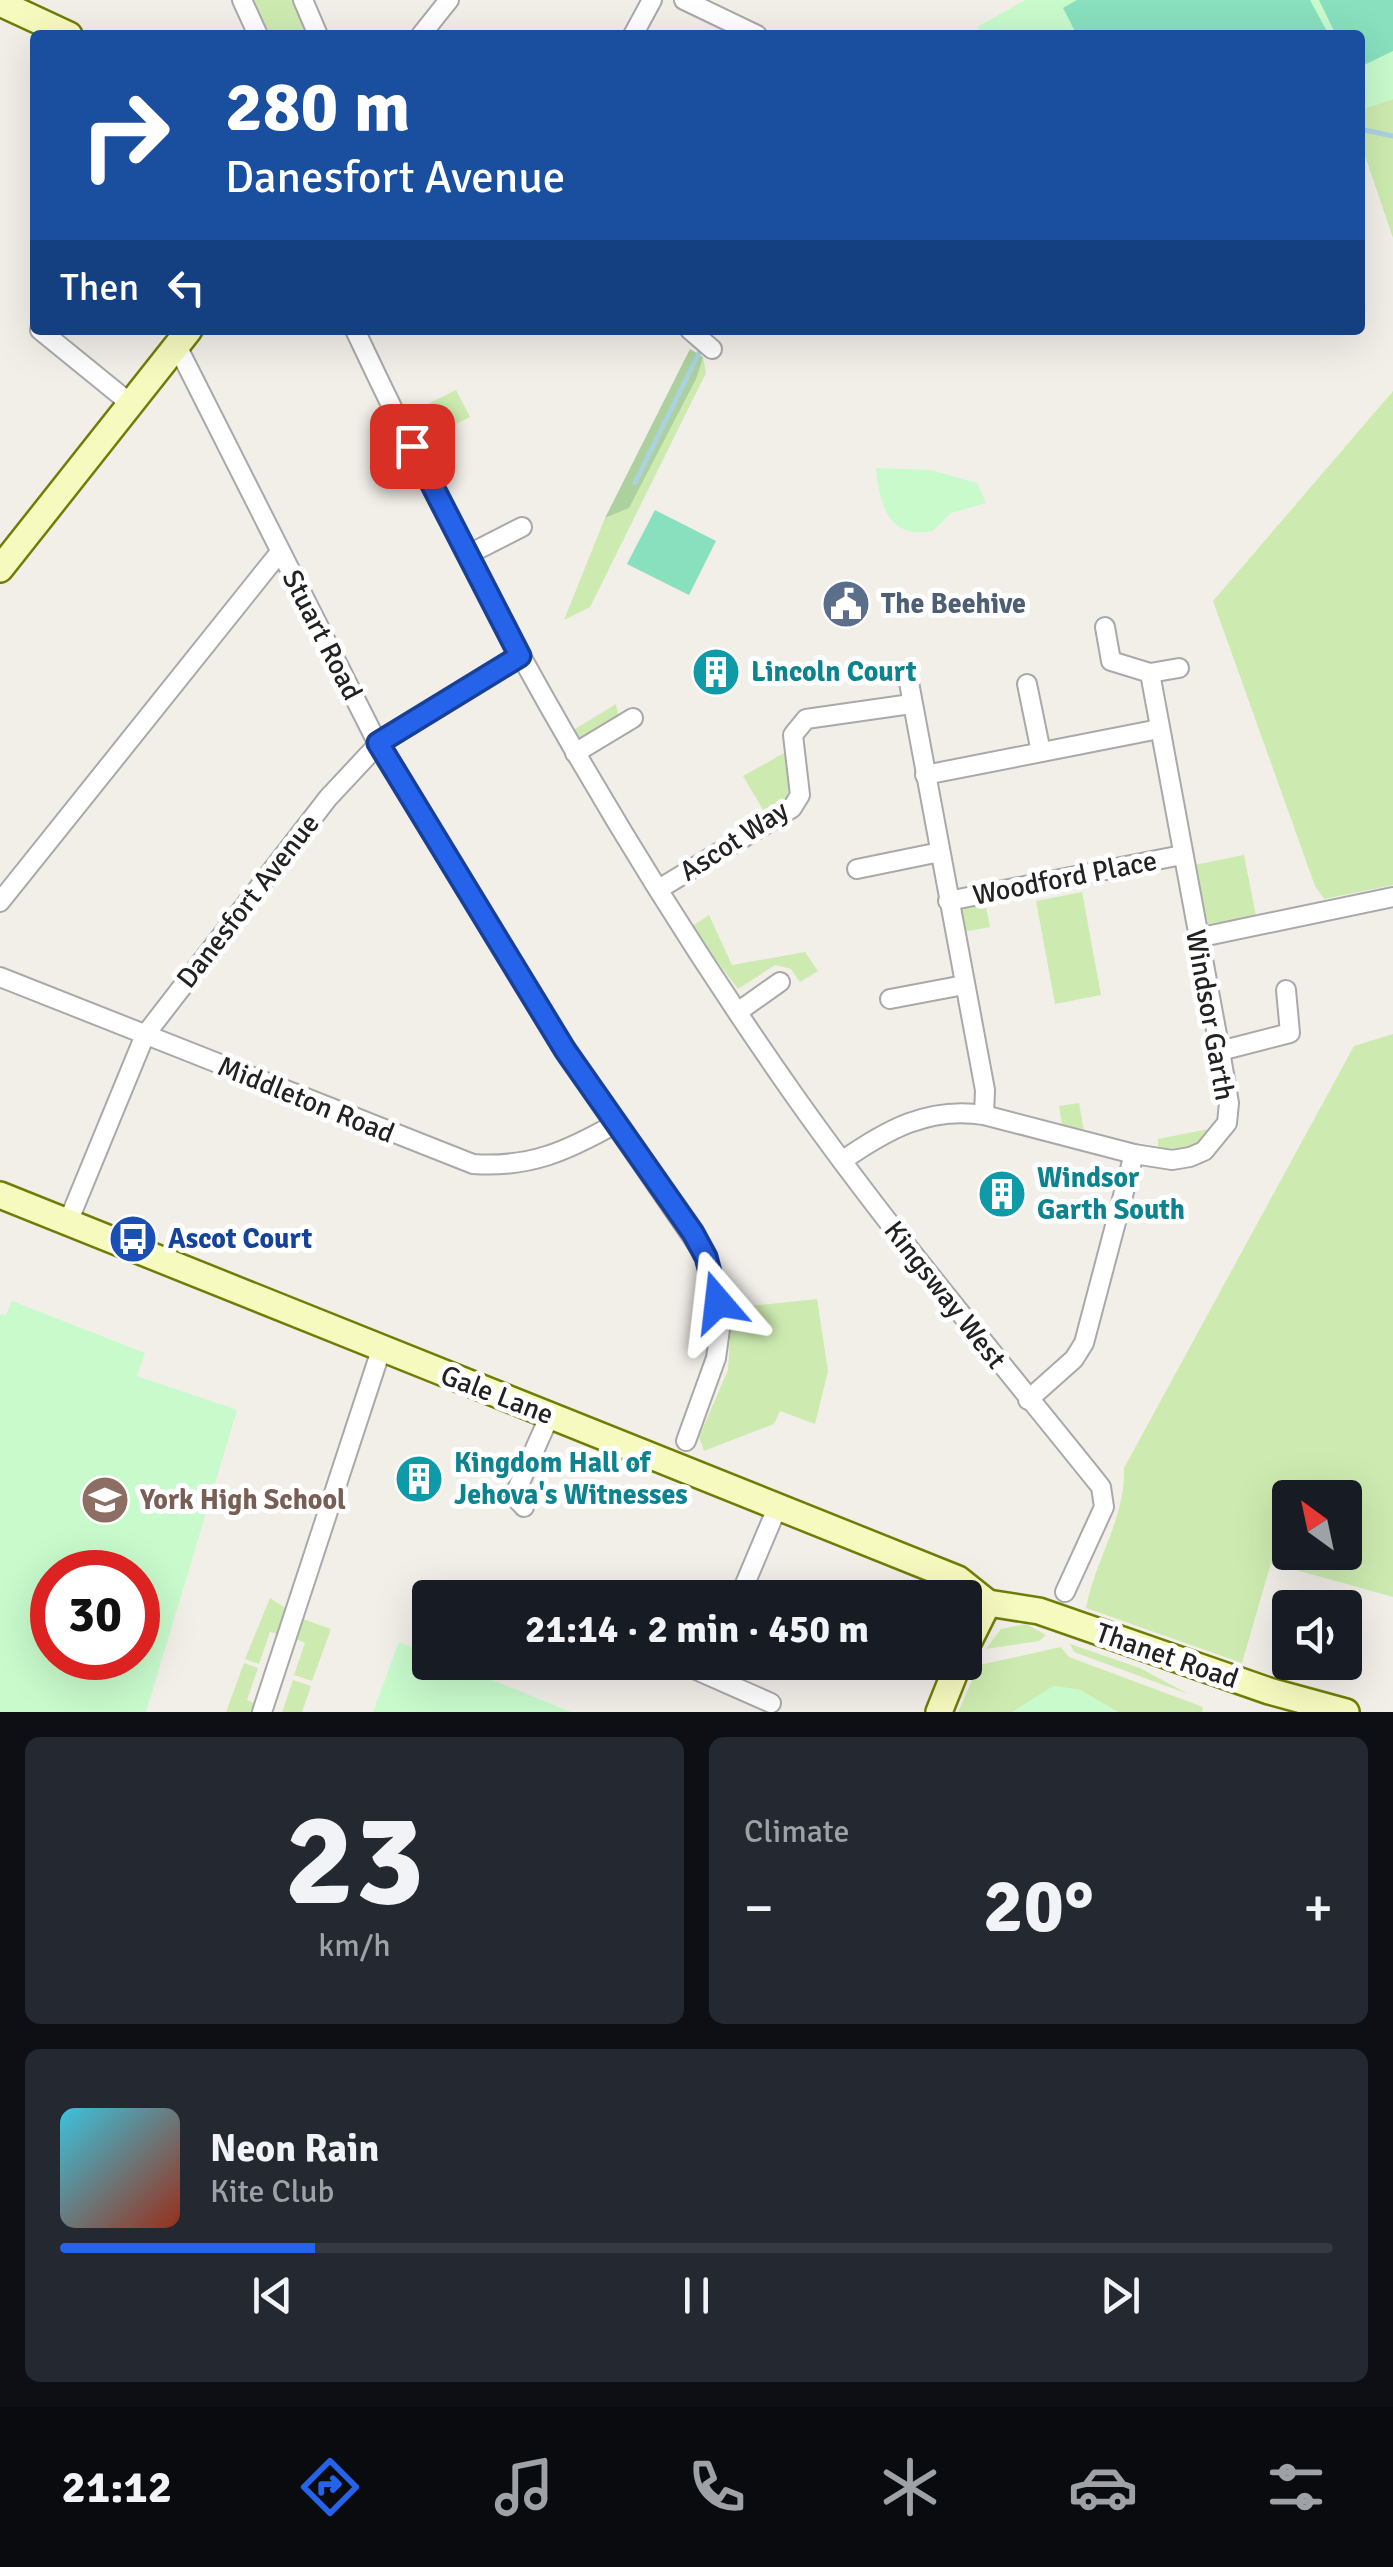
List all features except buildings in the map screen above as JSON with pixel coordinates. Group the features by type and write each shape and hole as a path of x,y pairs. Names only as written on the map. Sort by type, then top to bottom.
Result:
{"street":[{"path":"242,0 256,30"},
{"path":"303,0 316,30"},
{"path":"426,30 449,0"},
{"path":"637,30 652,0"},
{"path":"684,0 747,30"},
{"path":"0,3 58,30"},
{"path":"46,335 132,404"},
{"name":"Kingsway West","path":"358,335 520,656 659,889 842,1161 1106,1495 1072,1587"},
{"path":"696,335 712,349"},
{"path":"0,570 183,338"},
{"name":"Stuart Road","path":"183,338 280,552 378,743 489,931 615,1124 693,1233 714,1281 720,1329 716,1358 686,1441"},
{"path":"468,556 522,527"},
{"path":"0,902 280,552"},
{"path":"1105,627 1112,660 1150,673 1180,668"},
{"name":"Danesfort Avenue","path":"68,1222 145,1035 328,798 378,743 520,656"},
{"name":"Windsor Garth","path":"842,1161 880,1134 920,1118 953,1112 984,1115 1134,1154 1172,1160 1190,1157 1218,1137 1227,1123 1229,1103 1150,673"},
{"path":"908,676 984,1090 984,1115"},
{"path":"1026,684 1041,752"},
{"name":"Ascot Way","path":"659,889 792,808 800,795 793,735 806,719 911,704"},
{"path":"576,753 633,718"},
{"path":"925,775 1159,729"},
{"path":"857,869 940,852"},
{"name":"Woodford Place","path":"948,901 1182,855"},
{"path":"1197,938 1393,896"},
{"name":"Middleton Road","path":"0,977 473,1164 520,1164 548,1159 615,1124"},
{"path":"738,1011 780,982"},
{"path":"890,999 964,985"},
{"path":"1220,1051 1290,1033 1286,990"},
{"path":"1028,1400 1074,1360 1084,1343 1134,1154"},
{"name":"Gale Lane","path":"0,1194 958,1579 988,1603"},
{"path":"262,1712 381,1350"},
{"path":"524,1508 514,1496 550,1415"},
{"path":"747,1580 777,1508"},
{"path":"982,1615 988,1603"},
{"name":"Thanet Road","path":"988,1603 1039,1612 1254,1686 1346,1712"},
{"path":"729,1680 771,1703"},
{"path":"939,1712 952,1680"}],"green space":[{"path":"249,0 295,0 309,30 263,30"},
{"path":"1025,0 1393,0 1393,99 1365,108 1365,30 977,27"},
{"path":"1077,0 1310,0 1326,30 1074,30 1063,8"},
{"path":"1319,0 1393,0 1393,51 1365,65 1365,30 1334,30"},
{"path":"1393,99 1393,238 1365,156 1365,108"},
{"path":"690,349 703,357 696,379 629,508 605,518"},
{"path":"703,357 706,373 590,607 564,620 605,518 629,508"},
{"path":"456,390 470,417 426,439 412,412"},
{"path":"1393,391 1393,885 1324,899 1315,886 1213,601"},
{"path":"876,468 931,470 977,483 986,503 951,513 933,531 906,530 896,525 884,506"},
{"path":"655,510 716,541 689,595 627,564"},
{"path":"616,704 619,720 584,741 570,732"},
{"path":"784,753 789,789 783,801 765,813 743,776"},
{"path":"1244,855 1256,916 1208,924 1194,865"},
{"path":"1082,892 1101,995 1055,1004 1036,901"},
{"path":"985,902 990,927 963,932 961,910"},
{"path":"709,915 732,965 805,952 818,971 800,982 791,969 775,965 738,989 691,927"},
{"path":"1393,1034 1393,1597 1296,1570 1362,1570 1362,1480 1272,1480 1272,1563 1242,1663 1086,1608 1120,1504 1124,1468 1354,1046"},
{"path":"1079,1103 1084,1131 1062,1124 1059,1106"},
{"path":"1209,1129 1195,1146 1158,1152 1158,1139"},
{"path":"817,1299 828,1371 815,1424 780,1411 774,1424 704,1451 699,1437 728,1370 732,1308"},
{"name":"York High School","path":"12,1301 145,1353 137,1376 237,1410 160,1666 160,1550 30,1550 30,1680 156,1680 146,1712 0,1712 0,1314 6,1315"},
{"path":"270,1598 290,1611 282,1635 270,1632 259,1664 245,1659"},
{"path":"300,1618 331,1629 312,1681 294,1675 305,1643 293,1638"},
{"path":"1026,1624 1046,1635 1039,1641 986,1649 1001,1629"},
{"path":"399,1642 412,1647 412,1680 492,1680 571,1712 373,1712"},
{"path":"1070,1644 1140,1668 1188,1694 1074,1652"},
{"path":"1061,1647 1069,1657 1203,1707 1202,1712 1118,1712 1080,1690 1054,1686 1013,1712 958,1712 972,1680 982,1680 982,1664"},
{"path":"244,1663 258,1668 247,1700 258,1705 256,1712 226,1712"},
{"path":"293,1680 311,1686 302,1712 282,1712"},
{"path":"1053,1686 1080,1690 1118,1712 1013,1712"}],"waterway":[{"path":"1365,130 1393,136"},
{"path":"635,483 700,351"}],"place":[{"name":"The Beehive","path":"846,604"},
{"name":"Lincoln Court","path":"716,672"},
{"name":"Windsor Garth South","path":"1002,1194"},
{"name":"Ascot Court","path":"133,1239"},
{"name":"Kingdom Hall of Jehova's Witnesses","path":"419,1479"},
{"name":"York High School","path":"105,1500"}],"route":[{"path":"412,446 520,656 378,743 489,931 565,1050 693,1233 706,1257 718,1302"}]}
